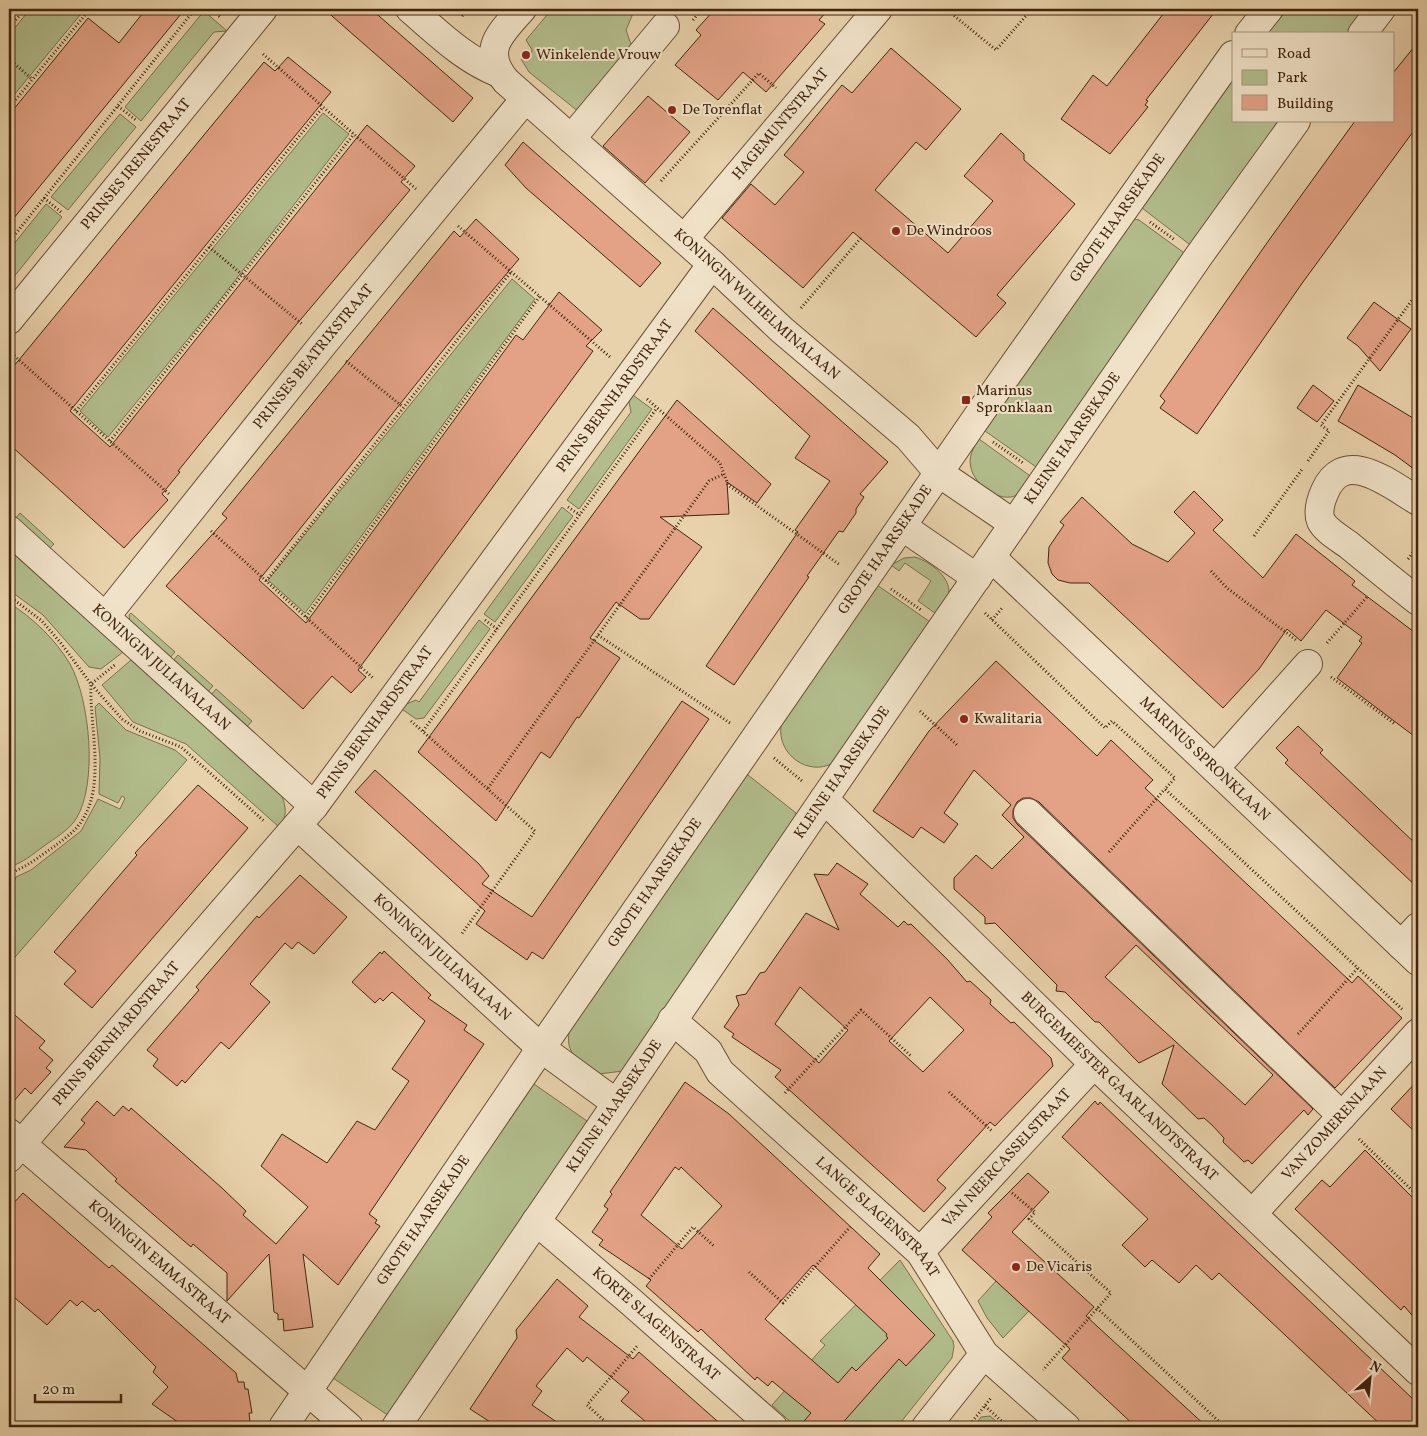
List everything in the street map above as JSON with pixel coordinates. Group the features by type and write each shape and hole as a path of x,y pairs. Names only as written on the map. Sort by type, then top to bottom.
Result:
{"street":[{"name":"PRINSES IRENESTRAAT","path":"9,320 263,9"},
{"name":"KONINGIN WILHELMINALAAN","path":"410,9 461,53 477,64 499,73 525,99 712,264 782,330 908,437 939,473 1014,524"},
{"name":"HAGEMUNTSTRAAT","path":"684,239 878,9"},
{"path":"1251,32 1269,9"},
{"path":"1364,32 1382,9"},
{"path":"499,73 493,56 494,46 510,13"},
{"path":"571,139 665,26"},
{"name":"GROTE HAARSEKADE","path":"284,1427 541,1048 753,741 1232,56"},
{"name":"PRINSES BEATRIXSTRAAT","path":"106,616 324,343 525,99"},
{"name":"KLEINE HAARSEKADE","path":"396,1427 672,1020 945,627 1045,478 1198,257 1295,122"},
{"name":"PRINS BERNHARDSTRAAT","path":"13,1145 299,824 712,264"},
{"path":"1418,501 1375,476 1356,469 1340,472 1327,488 1319,505 1321,520 1335,534 1418,601"},
{"name":"MARINUS SPRONKLAAN","path":"903,527 984,567 1216,767 1412,944"},
{"name":"KONINGIN JULIANALAAN","path":"9,530 136,644 299,824 541,1048"},
{"path":"1216,767 1311,661"},
{"name":"BURGEMEESTER GAARLANDTSTRAAT","path":"824,799 1094,1064 1418,1370"},
{"path":"1028,813 1341,1117"},
{"name":"LANGE SLAGENSTRAAT","path":"672,1020 708,1051 720,1072 920,1252 984,1354 1066,1427"},
{"name":"VAN ZOMERENLAAN","path":"1253,1213 1341,1117 1412,1022"},
{"path":"541,1048 616,1103"},
{"name":"VAN NEERCASSELSTRAAT","path":"920,1252 1094,1064"},
{"name":"KONINGIN EMMASTRAAT","path":"13,1145 308,1392"},
{"name":"KORTE SLAGENSTRAAT","path":"536,1221 773,1427"},
{"path":"926,1427 984,1354"},
{"path":"308,1392 349,1427"}],"path":[{"path":"9,28 25,9"},
{"path":"9,108 90,9"},
{"path":"9,242 196,9"},
{"path":"946,9 996,50 1032,9"},
{"path":"9,59 32,79"},
{"path":"642,202 759,73 796,106"},
{"path":"76,411 323,107"},
{"path":"110,441 354,134"},
{"path":"1127,205 1198,257"},
{"path":"782,330 860,238"},
{"path":"266,581 511,272"},
{"path":"1254,536 1330,431 1321,425 1418,292"},
{"path":"306,617 540,296"},
{"path":"630,375 636,389 720,463 728,485 849,572 869,574 945,627"},
{"path":"422,731 658,408"},
{"path":"971,427 1045,478"},
{"path":"488,788 709,481 724,474"},
{"path":"1211,571 1227,588 1311,661 1395,724"},
{"path":"1311,661 1369,595 1388,577"},
{"path":"9,596 42,621 91,684 130,726 181,747 299,824"},
{"path":"982,610 1105,728 1112,721 1175,778 1090,872"},
{"path":"598,635 736,727 824,799"},
{"path":"9,873 30,864 79,826 91,801 95,762 90,702 91,684 127,655 136,644"},
{"path":"390,702 535,831 444,959"},
{"path":"916,708 958,746"},
{"path":"1165,789 1358,968 1412,1022"},
{"path":"1279,1055 1358,968"},
{"path":"779,1099 861,1010 912,1057"},
{"path":"949,1092 1014,1150"},
{"path":"1341,1117 1418,1196"},
{"path":"992,1174 1034,1212 1028,1219 1111,1293 1038,1376"},
{"path":"749,1272 782,1303 868,1207"},
{"path":"630,1301 694,1227 715,1247"},
{"path":"1097,1308 1225,1427"},
{"path":"610,1427 587,1405 656,1324"},
{"path":"984,1406 1008,1427"}],"green space":[{"path":"30,9 85,9 9,101 9,35"},
{"path":"552,9 631,9 634,11 626,30 633,50 579,112 529,72 521,59 530,57 532,50 526,40"},
{"path":"1286,9 1367,9 1349,32 1268,32"},
{"path":"204,11 227,31 214,32 141,121 125,107"},
{"path":"1232,79 1232,122 1280,122 1193,247 1142,208"},
{"path":"323,113 349,134 219,301 108,437 80,411"},
{"path":"120,114 136,127 68,210 51,197"},
{"path":"46,204 62,217 9,283 9,250"},
{"path":"1134,219 1139,220 1187,255 1039,469 985,431"},
{"path":"512,279 535,299 305,613 268,580"},
{"path":"630,393 652,409 579,509 567,500 631,412 628,397"},
{"path":"979,439 1033,478 1017,495 1003,497 996,495 982,486 977,480 973,474 970,460 973,449"},
{"path":"562,507 573,516 495,622 484,614"},
{"path":"20,513 54,544 47,551 13,521"},
{"path":"9,550 123,652 101,669 89,667 43,615 9,590"},
{"path":"915,557 934,567 948,584 948,598 939,616 918,601 931,581 905,563 899,571 891,565 904,558"},
{"path":"877,585 933,624 833,763 823,767 805,765 789,754 784,746 781,726"},
{"path":"9,603 43,630 58,646 70,664 82,698 89,742 89,764 83,804 70,827 28,858 9,867"},
{"path":"131,613 175,652 168,660 130,623 129,615"},
{"path":"479,620 490,629 424,718 416,719 399,707 416,700 419,702"},
{"path":"178,655 213,686 206,694 171,663"},
{"path":"131,660 281,794 285,815 279,827 186,744 133,722 102,685"},
{"path":"216,689 252,721 245,729 209,697"},
{"path":"99,703 126,730 175,750 187,760 9,964 9,885 14,883 16,877 31,870 81,831 98,799 120,809 125,798 122,796 118,803 99,794 100,758 95,707"},
{"path":"748,775 796,813 796,819 623,1071 599,1074 580,1061 571,1051 568,1038 570,1029 742,780"},
{"path":"534,1084 587,1121 586,1126 389,1416 333,1378 530,1086"},
{"path":"900,1260 953,1341 952,1358 897,1427 796,1427 772,1405 825,1345 820,1341"},
{"path":"996,1281 1029,1311 1003,1338 987,1318 978,1301"},
{"path":"990,1416 1003,1427 974,1427 981,1417"}],"building":[{"path":"146,9 185,9 9,224 9,115 88,18 119,43"},
{"path":"324,9 371,9 473,98 453,122"},
{"path":"715,9 829,9 819,20 825,24 766,92 743,72 718,100 675,65 701,35 696,30"},
{"path":"1167,9 1217,9 1146,100 1148,101 1145,105 1148,107 1110,154 1061,119 1093,75 1107,86"},
{"path":"1418,42 1418,125 1303,282 1197,434 1160,408 1165,401 1160,396 1354,122 1394,122 1394,72"},
{"path":"891,48 961,109 926,150 916,142 875,190 948,253 993,201 964,176 1001,133 1024,154 1024,160 1075,204 997,295 1006,303 976,337 853,232 803,288 722,218 751,184 775,205 804,172 784,155 842,85 852,93"},
{"path":"288,57 331,92 70,411 110,447 367,125 415,166 401,182 410,190 296,325 178,471 180,472 162,494 168,500 124,548 9,444 9,372 264,62 275,71"},
{"path":"648,96 690,132 645,183 603,146"},
{"path":"523,142 661,263 640,287 526,188 505,165"},
{"path":"476,219 519,259 465,323 259,580 306,623 516,335 523,340 559,292 602,330 586,346 593,351 358,670 366,677 351,693 332,676 303,709 166,586 227,518 222,514 454,231 460,237"},
{"path":"1374,302 1411,329 1380,371 1358,346 1347,338"},
{"path":"713,308 888,462 860,494 864,497 856,509 856,513 843,532 839,531 807,576 809,577 734,685 706,666 798,532 795,530 830,481 795,458 810,436 695,331"},
{"path":"1313,385 1334,401 1317,422 1297,408"},
{"path":"1358,385 1418,421 1418,472 1395,455 1338,421"},
{"path":"677,400 771,484 757,503 727,482 729,514 660,517 702,547 649,619 640,619 616,602 590,638 620,658 550,758 541,752 496,821 418,752"},
{"path":"1194,491 1223,520 1213,530 1263,578 1296,534 1355,581 1352,585 1418,635 1418,739 1337,678 1362,643 1359,641 1362,637 1326,610 1301,641 1287,629 1259,669 1223,708 1089,583 1070,583 1058,580 1052,574 1048,563 1049,547 1064,525 1060,522 1082,497 1132,544 1168,562 1195,533 1174,512"},
{"path":"996,661 1097,756 1111,740 1153,780 1145,788 1352,983 1358,976 1402,1018 1335,1088 1039,802 1031,798 1023,798 1017,802 1013,810 1013,818 1017,824 1313,1109 1308,1115 1304,1110 1252,1164 1248,1160 1244,1162 1223,1142 1224,1138 1212,1125 1204,1118 1198,1119 1162,1084 1174,1045 1139,1063 1099,1022 1095,1022 1065,992 1056,991 1057,985 995,923 985,924 985,917 954,889 954,878 976,855 992,869 1024,837 1002,815 1011,805 974,770 944,813 958,824 944,843 921,827 913,838 873,811 929,731","holes":["1136,945 1273,1075 1245,1105 1105,977"]},
{"path":"682,701 709,719 543,959 532,952 527,960 476,924 485,911 355,792 375,770 479,864 489,876 482,884 532,917"},
{"path":"1298,726 1323,750 1320,753 1418,846 1418,888 1285,763 1288,760 1276,748"},
{"path":"198,785 248,828 92,1008 64,984 76,971 54,952 137,855 135,853"},
{"path":"837,863 868,884 860,894 898,927 904,921 908,925 911,924 947,959 967,982 970,981 991,1000 990,1004 1011,1023 1014,1022 1051,1058 1053,1066 995,1126 990,1122 937,1180 946,1188 924,1212 775,1077 781,1070 732,1037 734,1034 724,1027 739,1005 736,996 746,994 760,973 765,972 806,913 839,930 814,874 828,875","holes":["800,987 848,1030 819,1063 775,1024","930,997 964,1030 923,1072 889,1041"]},
{"path":"300,875 347,917 314,954 298,942 292,949 285,943 250,984 270,1002 229,1049 221,1042 185,1083 182,1080 177,1086 153,1066 158,1059 147,1050 199,990 196,987 257,916 259,918"},
{"path":"384,951 431,995 428,998 467,1025 464,1030 484,1044 369,1214 377,1220 375,1223 380,1226 338,1285 303,1254 313,1327 284,1331 283,1319 278,1320 278,1314 274,1312 269,1254 227,1301 227,1273 193,1244 191,1247 115,1181 117,1179 86,1150 64,1147 85,1123 81,1120 97,1101 114,1116 123,1106 129,1111 131,1108 222,1188 246,1211 243,1215 276,1244 308,1207 261,1166 282,1134 327,1163 357,1121 375,1130 409,1081 392,1069 425,1021 392,992 383,1001 380,998 375,1003 352,982 380,952 382,954"},
{"path":"9,1010 45,1041 39,1048 53,1060 46,1068 51,1072 31,1094 25,1088 9,1107"},
{"path":"1418,1080 1418,1135 1391,1109"},
{"path":"685,1082 729,1114 880,1254 868,1268 935,1335 906,1366 899,1359 839,1427 799,1427 811,1413 772,1381 768,1386 757,1377 755,1380 701,1329 698,1332 646,1286 651,1280 599,1245 603,1240 592,1232 608,1209 604,1206 612,1194 610,1192","holes":["675,1167 679,1170 681,1167 722,1206 682,1249 641,1215","813,1265 887,1334 888,1338 856,1371 852,1367 838,1383 765,1319"]},
{"path":"1095,1101 1098,1105 1100,1102 1414,1400 1412,1402 1418,1409 1418,1427 1383,1427 1219,1273 1212,1280 1196,1265 1179,1283 1152,1260 1145,1267 1122,1245 1148,1219 1062,1137"},
{"path":"1365,1150 1418,1203 1418,1322 1404,1306 1401,1310 1295,1209 1322,1180 1330,1187"},
{"path":"1028,1173 1049,1192 1012,1232 1094,1307 1086,1316 1207,1427 1136,1427 1062,1358 1070,1349 962,1250 992,1217 988,1213"},
{"path":"23,1193 109,1268 112,1265 236,1373 238,1382 244,1382 245,1389 248,1389 252,1413 249,1413 250,1422 244,1424 245,1427 185,1427 152,1404 168,1387 153,1372 156,1367 98,1309 95,1312 82,1301 77,1306 70,1300 47,1325 9,1293 9,1208"},
{"path":"557,1279 588,1306 579,1317 633,1359 639,1352 724,1427 652,1427 621,1401 629,1392 587,1357 583,1362 567,1348 536,1386 542,1391 532,1405 564,1427 498,1427 470,1409 517,1338 516,1330"}],"place":[{"name":"Winkelende Vrouw","path":"526,55"},
{"name":"De Torenflat","path":"672,110"},
{"name":"De Windroos","path":"896,231"},
{"name":"Marinus Spronklaan","path":"966,400"},
{"name":"Kwalitaria","path":"964,719"},
{"name":"De Vicaris","path":"1016,1267"}]}
